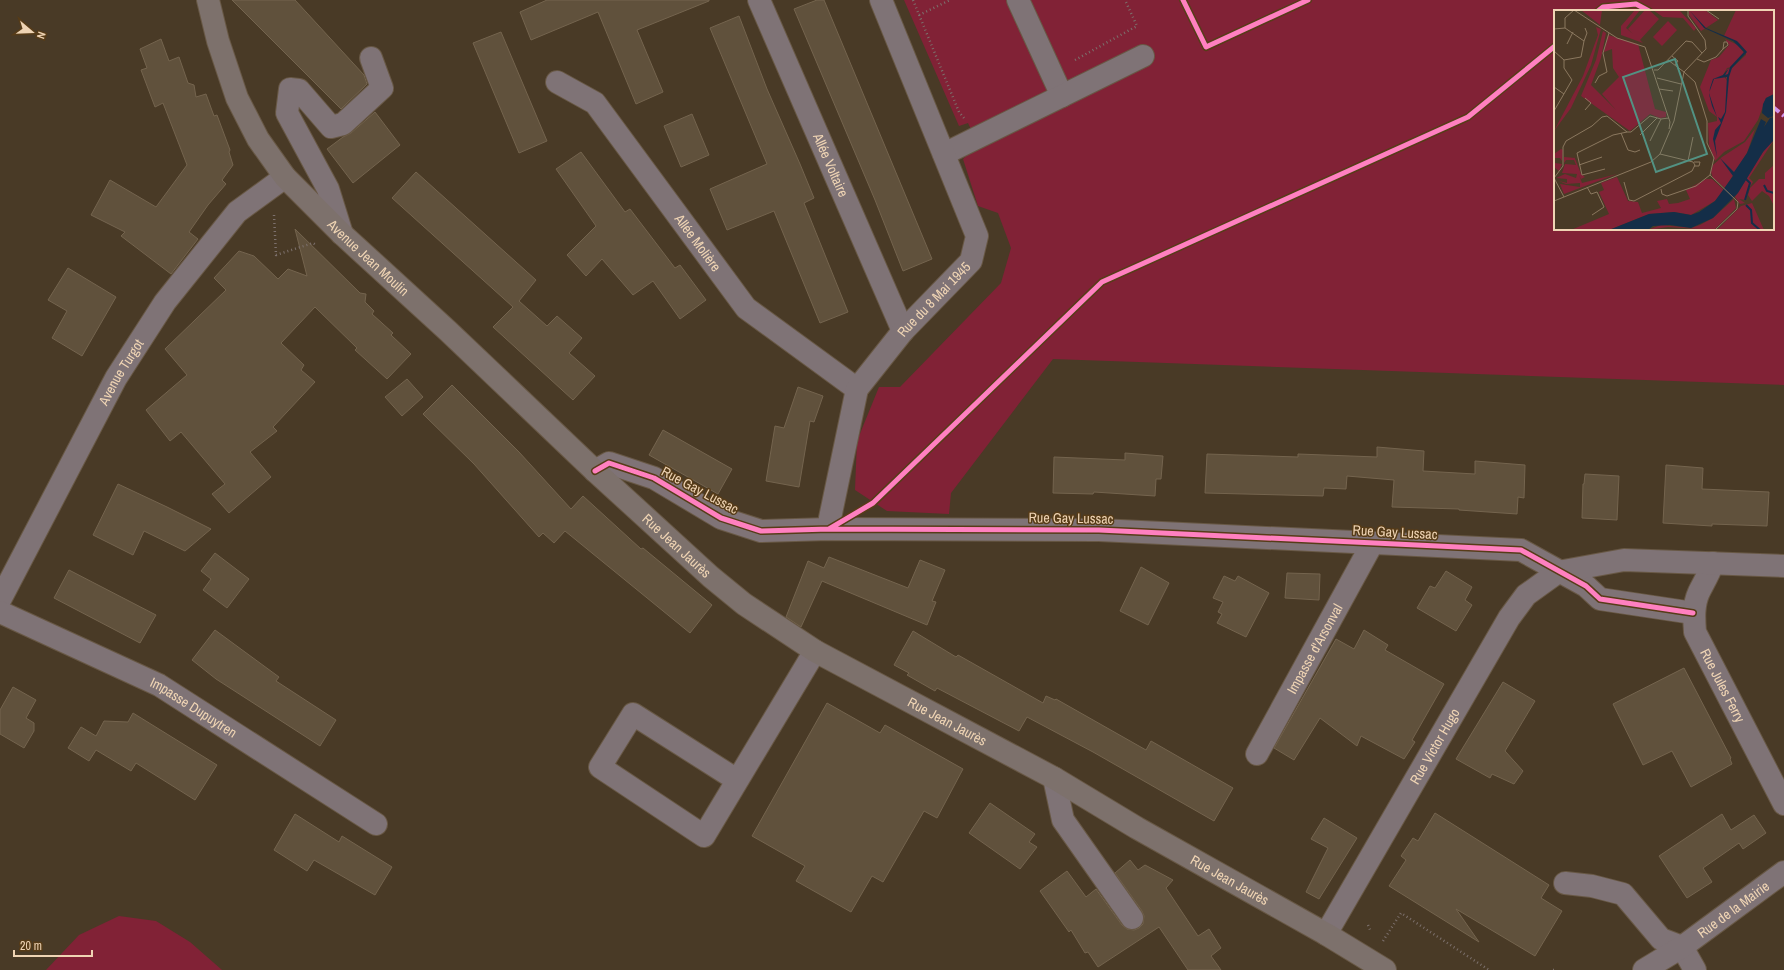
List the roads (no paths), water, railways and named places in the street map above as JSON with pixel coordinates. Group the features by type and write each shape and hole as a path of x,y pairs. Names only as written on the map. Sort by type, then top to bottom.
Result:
{"main road":[{"name":"Avenue Jean Moulin","path":"208,0 218,41 237,98 258,139 285,176 342,234 454,337 595,471"},
{"name":"Rue Jean Jaurès","path":"595,471 711,577 744,604 815,651 1054,778 1137,828 1326,934 1385,970"}],"street":[{"name":"Allée Voltaire","path":"758,0 903,331"},
{"name":"Rue du 8 Mai 1945","path":"829,529 857,388 903,331 971,261 977,236 881,0"},
{"path":"1018,0 1062,96"},
{"path":"944,154 1143,56"},
{"path":"342,234 328,190 287,113 290,89 298,90 331,127 343,124 382,88 371,58"},
{"name":"Allée Molière","path":"557,82 595,103 746,308 857,388"},
{"name":"Avenue Turgot","path":"0,600 116,378 165,302 237,212 285,176"},
{"name":"Rue Gay Lussac","path":"595,471 609,463 654,478 721,518 761,531 829,529 1099,530 1521,550 1558,572 1586,586 1600,599 1693,613"},
{"name":"Impasse d'Arsonval","path":"1257,754 1372,544"},
{"path":"1558,572 1624,560 1784,566"},
{"name":"Rue Jules Ferry","path":"1713,564 1709,576 1698,593 1693,613 1694,632 1784,804"},
{"name":"Rue Victor Hugo","path":"1326,934 1509,618 1526,595 1558,572"},
{"name":"Impasse Dupuytren","path":"0,612 158,685 376,824"},
{"path":"738,780 633,714 600,767 704,836 738,780 815,651"},
{"path":"1054,778 1062,820 1132,918"},
{"name":"Rue de la Mairie","path":"1644,970 1682,947 1784,872"},
{"path":"1565,883 1592,886 1623,894 1661,939 1682,947"},
{"name":"Rue de la Mairie","path":"1682,947 1695,970"}]}
